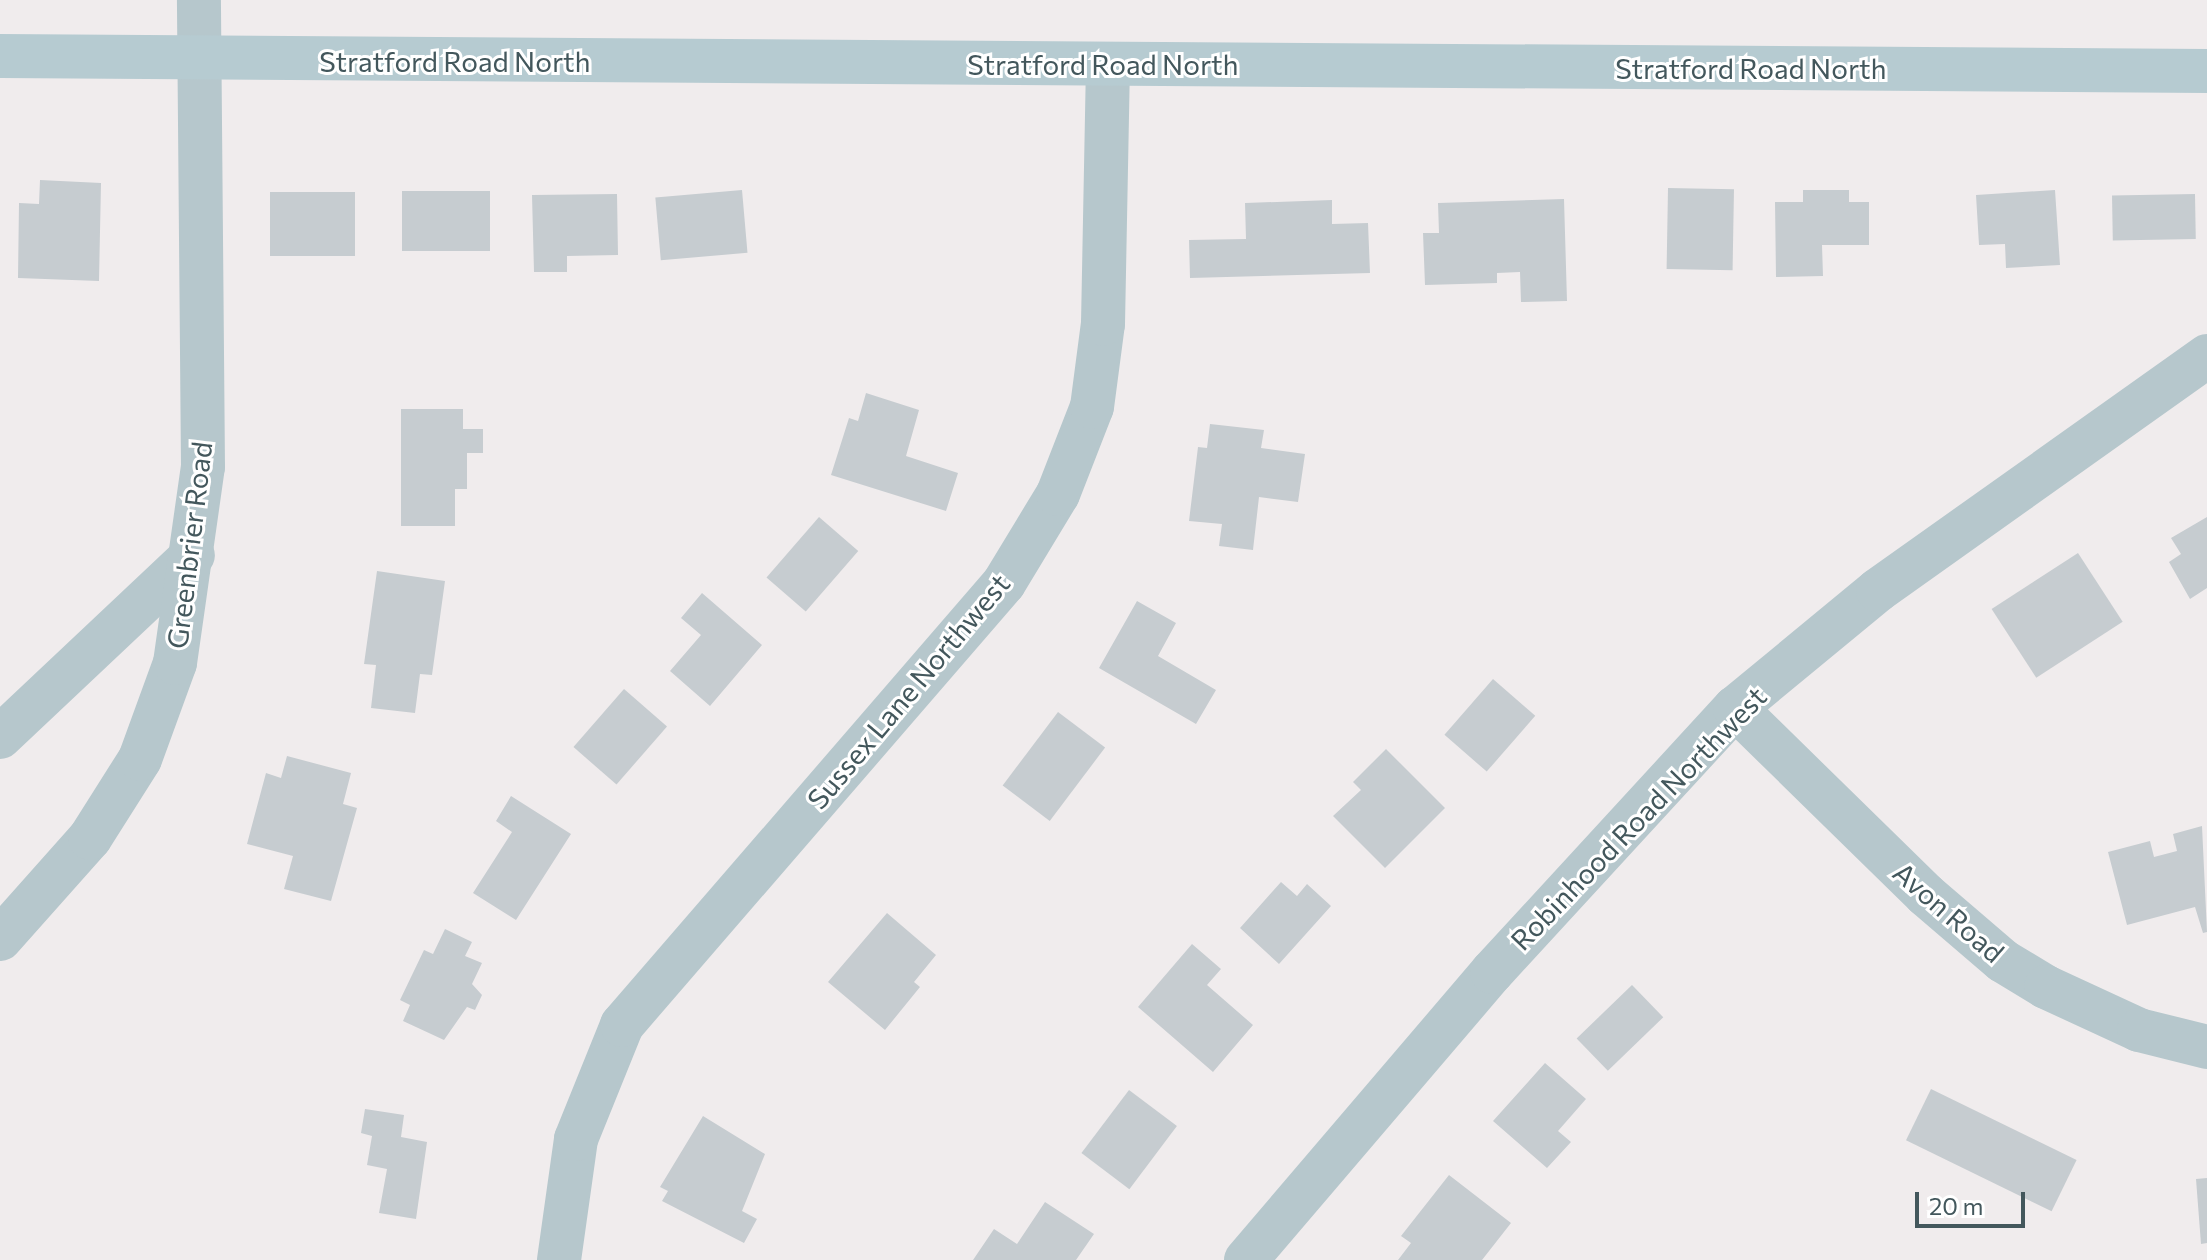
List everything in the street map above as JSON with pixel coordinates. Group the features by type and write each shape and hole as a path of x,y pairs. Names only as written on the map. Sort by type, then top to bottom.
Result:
{"main road":[{"name":"Stratford Road North","path":"0,56 2207,71"}],"street":[{"name":"Greenbrier Road","path":"0,939 90,838 140,759 175,663 193,555 203,467 199,0"},
{"name":"Sussex Lane Northwest","path":"559,1260 576,1139 622,1025 1004,583 1058,494 1092,407 1103,324 1108,64"},
{"name":"Robinhood Road Northwest","path":"1246,1260 1492,972 1735,708 1878,590 2207,356"},
{"path":"0,737 193,555"},
{"name":"Avon Road","path":"1735,708 1926,895 2003,961 2139,1030 2207,1047"}],"building":[{"path":"40,180 101,183 99,281 18,278 19,203 39,204"},
{"path":"1668,188 1734,189 1733,270 1667,269"},
{"path":"742,190 747,253 661,260 655,198"},
{"path":"1803,190 1849,190 1849,202 1869,202 1869,245 1822,245 1823,276 1776,277 1775,202 1803,202"},
{"path":"2055,190 2060,265 2006,268 2005,244 1979,245 1976,195"},
{"path":"402,191 490,191 490,251 402,251"},
{"path":"270,192 355,192 355,256 270,256"},
{"path":"617,194 618,255 567,256 567,272 534,272 532,195"},
{"path":"2195,194 2196,239 2113,240 2112,195"},
{"path":"1564,199 1567,301 1521,302 1520,272 1497,273 1497,283 1425,285 1423,233 1439,233 1438,203"},
{"path":"1332,200 1332,224 1368,223 1370,273 1190,278 1189,240 1246,239 1245,203"},
{"path":"866,393 919,410 906,456 958,473 946,511 831,475 849,418 858,421"},
{"path":"401,409 463,409 463,429 483,429 483,453 467,453 467,489 455,489 455,526 401,526"},
{"path":"1210,424 1264,430 1261,448 1305,454 1298,502 1259,497 1253,550 1219,546 1222,524 1189,521 1198,447 1207,448"},
{"path":"819,517 858,551 806,611 767,577"},
{"path":"2207,517 2207,588 2190,599 2169,562 2181,554 2171,538"},
{"path":"2078,553 2123,622 2036,678 1992,609"},
{"path":"377,571 445,581 432,675 420,674 415,713 371,708 376,665 364,664"},
{"path":"702,593 762,645 710,706 670,671 701,635 681,618"},
{"path":"1137,601 1176,623 1158,656 1216,690 1196,724 1099,668"},
{"path":"1493,679 1535,716 1487,772 1444,735"},
{"path":"624,689 667,726 617,785 573,747"},
{"path":"1058,712 1105,748 1050,821 1003,785"},
{"path":"1386,749 1445,808 1385,868 1333,816 1361,790 1353,782"},
{"path":"287,756 351,773 343,804 357,808 331,901 284,889 293,856 247,844 266,773 281,778"},
{"path":"511,796 571,834 516,920 473,893 512,832 496,821"},
{"path":"2202,826 2207,932 2203,933 2195,907 2127,925 2108,852 2150,841 2154,857 2177,851 2173,834"},
{"path":"1281,882 1297,896 1307,884 1331,906 1279,964 1240,928"},
{"path":"887,913 936,955 914,982 920,987 885,1030 828,982"},
{"path":"445,929 472,942 465,956 482,963 472,984 482,995 475,1010 467,1007 444,1040 403,1021 410,1005 400,1000 424,950 433,954"},
{"path":"1192,944 1221,969 1207,985 1253,1025 1213,1072 1138,1007"},
{"path":"1632,985 1663,1017 1608,1071 1577,1038"},
{"path":"1545,1063 1586,1099 1558,1131 1571,1142 1547,1168 1493,1121"},
{"path":"1931,1089 2077,1160 2052,1211 1906,1140"},
{"path":"1129,1090 1177,1126 1129,1189 1081,1153"},
{"path":"365,1109 404,1115 401,1137 427,1142 416,1219 379,1213 387,1169 367,1165 372,1136 361,1133"},
{"path":"703,1116 765,1154 742,1211 757,1219 744,1243 662,1201 668,1191 660,1187"},
{"path":"1449,1175 1511,1223 1482,1260 1398,1260 1411,1243 1401,1236"},
{"path":"2207,1178 2207,1243 2201,1244 2196,1179"},
{"path":"1045,1202 1094,1234 1076,1260 973,1260 994,1229 1017,1244"}]}
